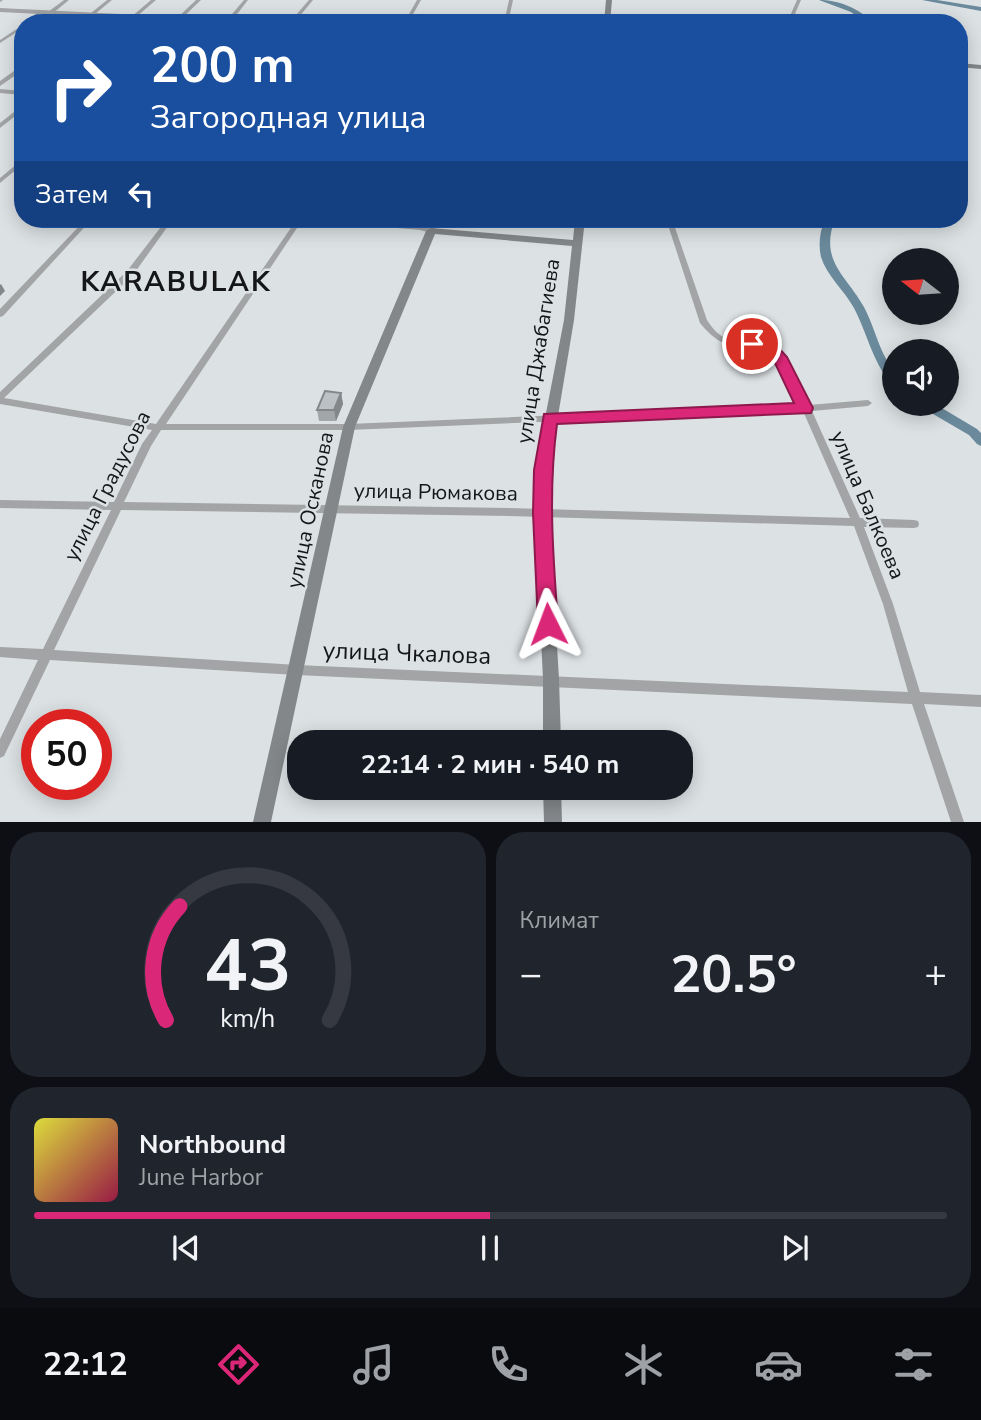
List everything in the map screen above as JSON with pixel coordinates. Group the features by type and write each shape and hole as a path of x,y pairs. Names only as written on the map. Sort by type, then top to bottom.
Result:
{"main road":[{"name":"улица Осканова","path":"262,821 349,427 432,228"},
{"path":"457,228 576,243"},
{"name":"улица Джабагиева","path":"552,730 542,470 569,320 578,228"},
{"path":"552,800 553,821"}],"street":[{"path":"50,13 67,0"},
{"path":"93,14 110,0"},
{"path":"137,14 154,0"},
{"path":"184,14 199,0"},
{"path":"235,14 246,0"},
{"path":"299,14 311,0"},
{"path":"0,10 71,14"},
{"path":"0,43 14,32"},
{"path":"0,126 14,114"},
{"path":"0,181 14,169"},
{"path":"0,313 80,228"},
{"path":"0,399 130,272 163,228"},
{"name":"улица Градусова","path":"0,752 115,507 157,427 294,228"},
{"name":"улица Балкоева","path":"672,228 703,321 712,335 722,342 771,348 781,360 805,408 848,501 888,602 915,698 958,821"},
{"path":"0,399 157,427 349,427 868,403"},
{"name":"улица Рюмакова","path":"0,504 542,513 854,520 914,524"},
{"name":"улица Чкалова","path":"0,652 297,670 551,679 981,701"}],"building":[{"path":"325,391 341,393 334,410 317,410"}],"waterway":[{"path":"822,0 858,14"},
{"path":"925,0 981,9"},
{"path":"827,228 824,247 827,258 834,273 858,306 882,360"},
{"path":"946,416 973,432 981,441"}],"district":[{"name":"KARABULAK","path":"176,281"}],"route":[{"path":"548,624 542,470 550,418 805,408 781,360 771,348 752,344"}]}
